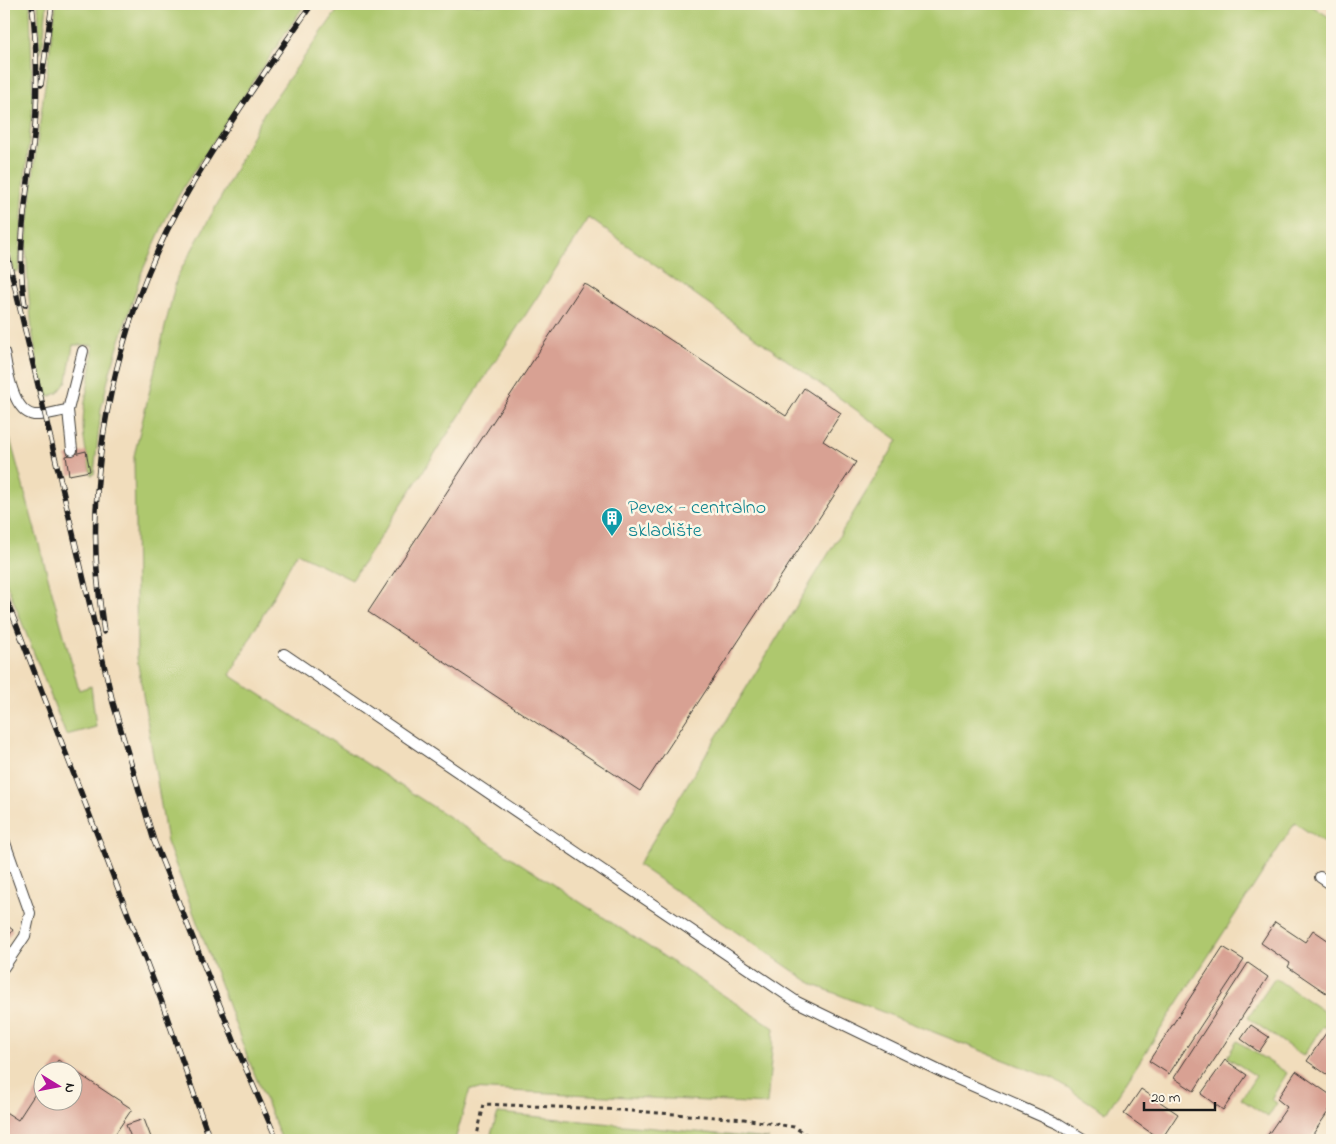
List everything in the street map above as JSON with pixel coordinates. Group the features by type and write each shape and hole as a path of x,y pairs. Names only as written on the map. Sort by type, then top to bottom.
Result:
{"lane":[{"path":"72,450 68,410 83,351"},
{"path":"4,352 8,374 19,406 26,412 35,415 68,410"},
{"path":"284,654 797,1002 948,1075 1059,1124 1085,1140"},
{"path":"4,842 30,913 26,936 4,967"},
{"path":"1320,877 1332,885"}],"path":[{"path":"476,1140 484,1104 744,1119 794,1127 815,1140"}],"green space":[{"path":"4,4 30,4 33,104 23,198 19,271 14,272 4,227"},
{"path":"38,4 47,4 40,54"},
{"path":"56,4 305,4 186,183 168,214 141,274 110,372 101,409 94,474 91,475 83,425 93,345 73,345 67,381 58,393 45,398 32,330 28,288 26,246 35,158"},
{"path":"342,4 1309,4 1332,19 1332,848 1295,823 1106,1113 1053,1079 814,985 638,865 898,440 589,218 352,580 297,553 230,675 774,1028 767,1104 470,1089 455,1140 282,1140 247,1056 167,842 137,658 134,456 177,277 225,190 264,113"},
{"path":"4,417 79,690 91,686 96,727 66,735 4,577"},
{"path":"1275,978 1332,1017 1332,1031 1323,1026 1303,1056 1248,1018"},
{"path":"1237,1041 1287,1073 1271,1099 1277,1103 1268,1117 1241,1099 1256,1076 1227,1057"},
{"path":"498,1113 769,1139 489,1140"}],"building":[{"name":"Pevex - centralno skladište","path":"584,283 786,416 804,388 841,413 823,441 856,462 640,791 368,612"},
{"path":"86,451 90,471 69,475 66,456"},
{"path":"1275,922 1305,942 1313,930 1332,943 1332,997 1288,967 1290,963 1261,943"},
{"path":"4,923 13,930 4,943"},
{"path":"1223,947 1244,960 1169,1074 1149,1061"},
{"path":"1248,963 1268,977 1194,1091 1174,1078"},
{"path":"1251,1025 1269,1037 1259,1052 1241,1039"},
{"path":"1326,1033 1332,1037 1332,1078 1307,1061"},
{"path":"1225,1060 1247,1075 1223,1110 1201,1094"},
{"path":"1296,1071 1332,1096 1332,1106 1309,1140 1274,1140 1267,1136 1287,1107 1277,1099"},
{"path":"82,1076 132,1109 111,1140 4,1140 4,1111 18,1120 32,1098 32,1112 82,1112"},
{"path":"1141,1089 1178,1114 1161,1140 1124,1114"},
{"path":"144,1119 152,1140 132,1140 126,1125"}],"railway":[{"path":"25,305 22,285 22,245 35,128 37,92 32,4"},
{"path":"41,85 52,4"},
{"path":"104,632 96,557 96,512 99,472 111,392 133,313 147,275 164,238 197,176 228,126 312,4"},
{"path":"4,241 113,703 154,841 239,1053 277,1140"},
{"path":"4,593 161,1000 210,1140"}],"place":[{"name":"Pevex - centralno skladište","path":"612,537"}]}
